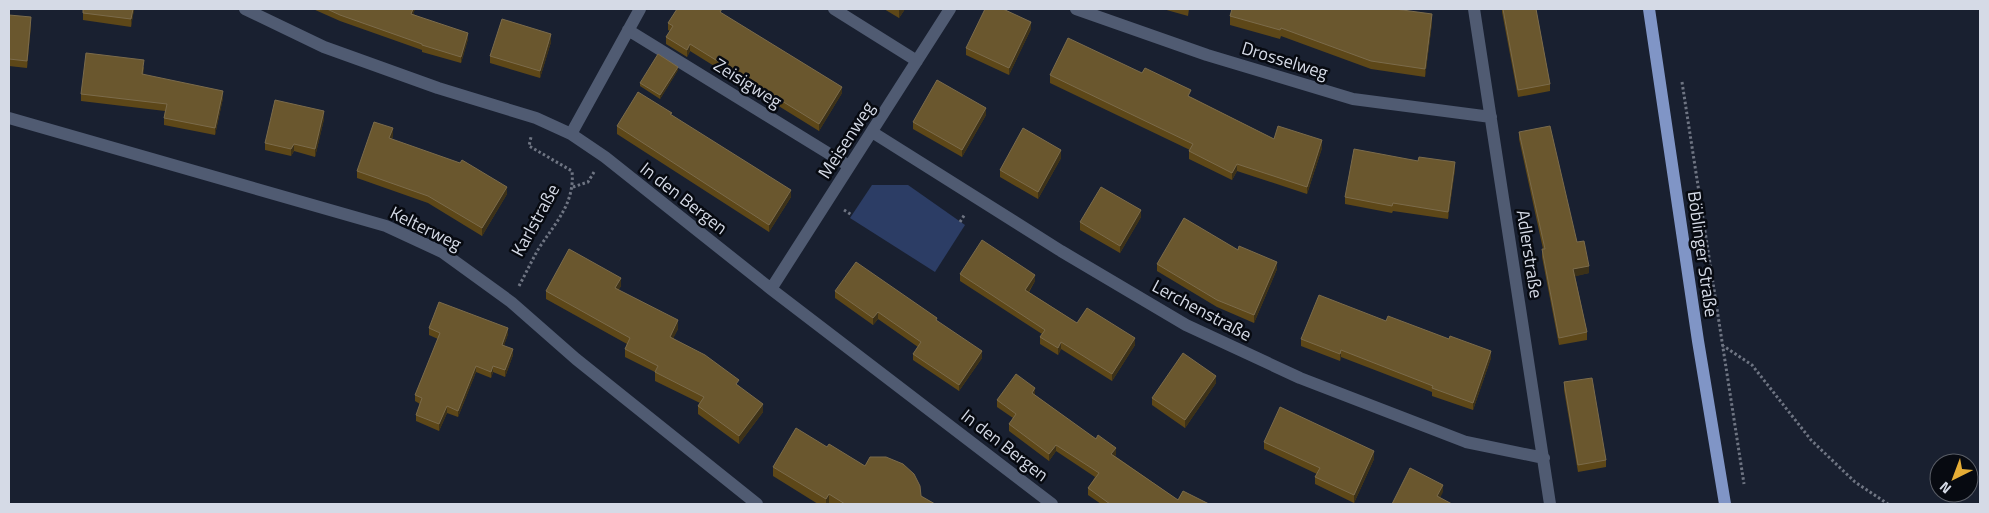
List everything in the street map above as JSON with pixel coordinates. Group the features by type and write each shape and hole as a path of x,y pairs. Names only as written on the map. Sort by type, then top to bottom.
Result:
{"main road":[{"name":"Böblinger Straße","path":"1649,9 1698,341 1725,504"}],"street":[{"name":"In den Bergen","path":"245,9 324,47 438,88 536,118 571,134 605,157 771,289 1052,504"},
{"path":"571,134 640,9"},
{"path":"834,9 917,61"},
{"name":"Meisenweg","path":"771,289 950,9"},
{"name":"Drosselweg","path":"1076,9 1207,55 1354,99 1491,117"},
{"name":"Adlerstraße","path":"1474,9 1550,504"},
{"name":"Zeisigweg","path":"628,30 849,166"},
{"name":"Kelterweg","path":"9,118 386,226 442,252 511,302 576,359 757,504"},
{"name":"Lerchenstraße","path":"872,132 1061,251 1186,324 1300,378 1466,442 1544,458"}],"path":[{"path":"1681,76 1744,486"},
{"name":"Karlstraße","path":"511,302 538,249 560,218 574,187 572,171 529,146 536,118"},
{"path":"574,187 588,182 605,157"},
{"path":"1698,341 1722,345 1752,365 1811,440 1856,482 1888,504"}],"shaded area":[{"path":"872,185 908,185 965,225 935,272 850,218"}],"building":[{"path":"83,9 133,9 131,19 83,13"},
{"path":"327,9 413,9 411,14 468,33 461,57 422,45"},
{"path":"677,9 722,9 720,12 842,87 819,124 690,44 687,50 666,37 673,26 668,23"},
{"path":"985,9 1003,9 1031,22 1009,68 966,48"},
{"path":"1232,9 1395,9 1432,14 1425,69 1371,61 1281,28 1280,30 1230,16"},
{"path":"1503,9 1536,9 1550,84 1518,90"},
{"path":"9,15 31,17 27,61 9,59"},
{"path":"502,19 551,34 540,71 490,56"},
{"path":"1068,38 1142,73 1145,68 1191,90 1188,96 1274,139 1278,126 1322,140 1307,187 1237,164 1232,173 1189,151 1193,144 1050,75"},
{"path":"86,53 144,60 142,74 223,91 215,128 164,118 167,104 81,94"},
{"path":"658,54 678,67 660,95 640,83"},
{"path":"937,80 986,108 962,150 913,122"},
{"path":"638,92 791,190 769,225 617,126"},
{"path":"275,100 324,111 315,149 294,144 291,149 265,143"},
{"path":"374,122 393,128 389,138 460,163 462,160 507,187 482,228 428,196 357,171"},
{"path":"1550,126 1577,242 1584,241 1589,266 1573,269 1587,332 1559,338 1542,249 1545,249 1519,132"},
{"path":"1023,128 1061,150 1038,192 1000,170"},
{"path":"1354,149 1418,161 1419,157 1455,162 1448,212 1393,203 1392,206 1345,197"},
{"path":"1101,187 1141,210 1120,246 1080,222"},
{"path":"1184,218 1238,250 1239,246 1277,262 1254,315 1217,300 1157,264"},
{"path":"982,240 1035,275 1025,290 1077,323 1087,308 1135,338 1112,374 1061,342 1058,348 1040,337 1045,330 960,274"},
{"path":"569,249 621,278 615,288 678,320 670,337 705,355 739,380 736,384 763,404 739,436 698,406 704,397 655,372 658,366 625,349 630,338 546,291"},
{"path":"856,262 982,351 959,385 913,354 921,342 878,312 873,318 835,291"},
{"path":"1319,295 1386,321 1388,316 1449,339 1450,336 1491,351 1473,403 1341,350 1340,354 1301,339"},
{"path":"439,302 508,328 502,345 513,349 505,370 493,366 491,372 476,366 458,411 447,406 439,424 416,415 422,398 415,395 440,333 429,328"},
{"path":"1183,353 1216,376 1185,420 1152,398"},
{"path":"1016,374 1035,388 1032,393 1096,439 1098,435 1116,448 1111,454 1178,500 1183,491 1209,504 1110,504 1088,488 1099,473 1056,445 1049,454 1009,424 1016,414 997,400"},
{"path":"1592,378 1606,460 1578,465 1564,382"},
{"path":"1280,407 1374,451 1354,495 1315,477 1320,468 1264,442"},
{"path":"796,428 827,447 829,444 865,466 870,457 886,457 903,464 914,474 920,486 921,496 935,504 845,504 829,494 826,499 773,467"},
{"path":"1410,468 1443,485 1437,496 1452,504 1392,504"}]}
